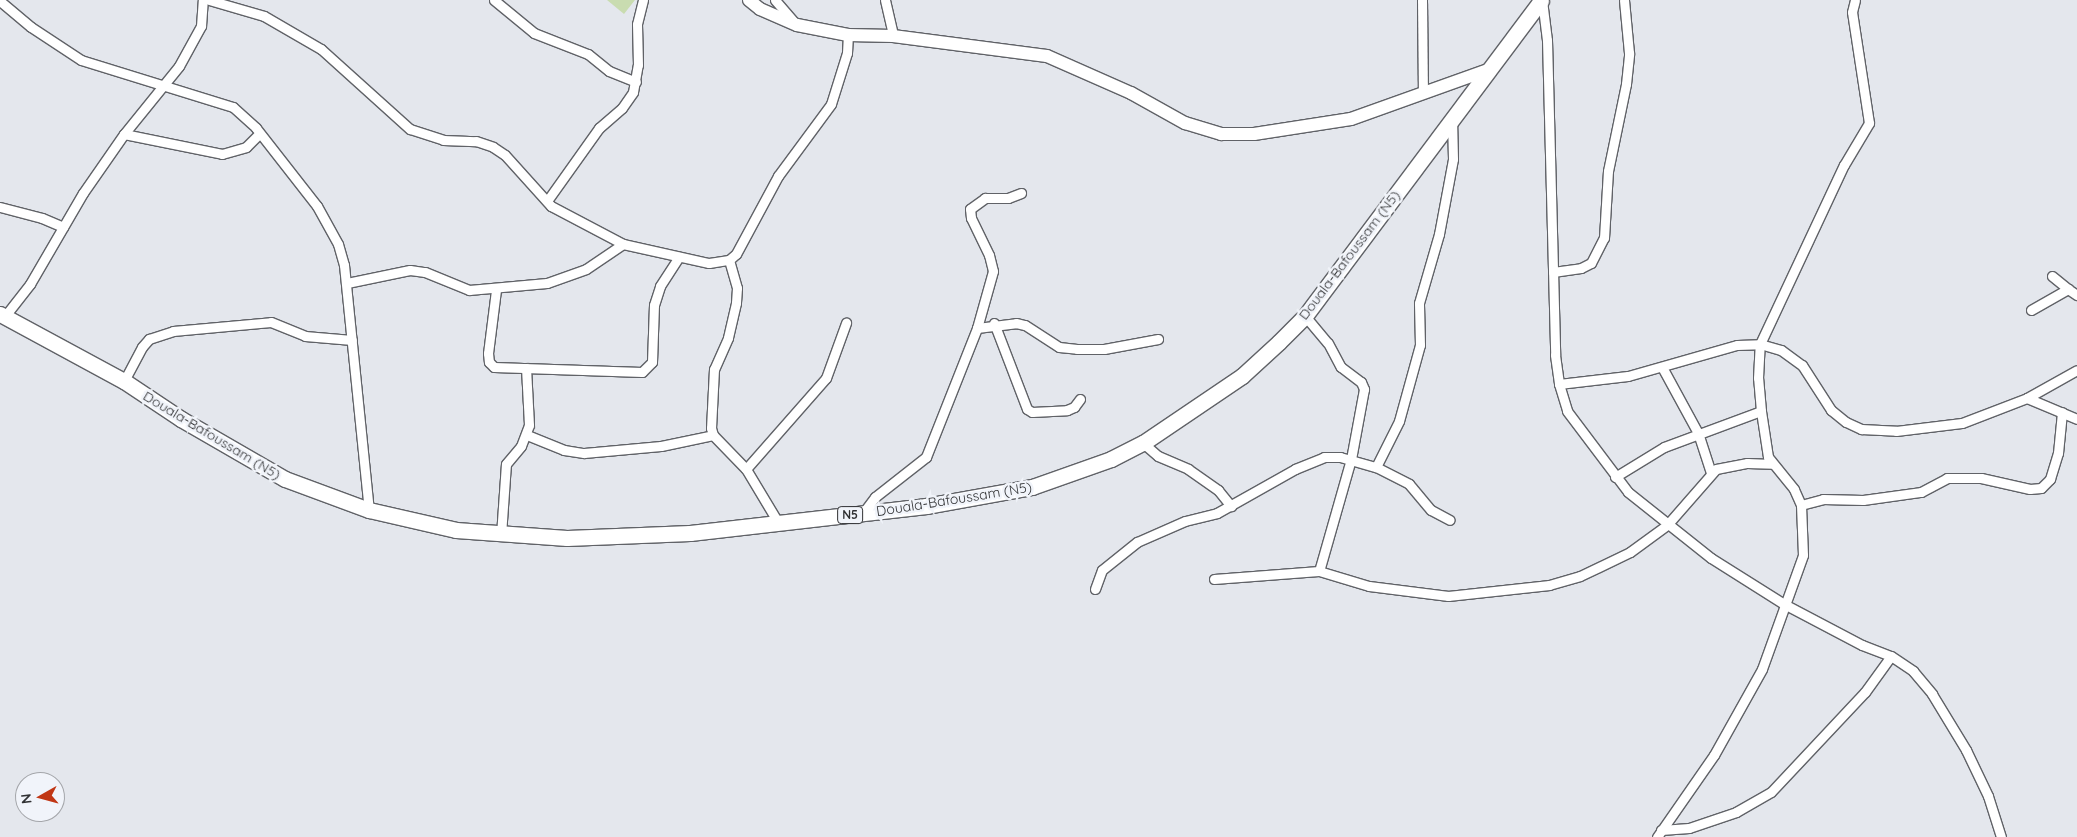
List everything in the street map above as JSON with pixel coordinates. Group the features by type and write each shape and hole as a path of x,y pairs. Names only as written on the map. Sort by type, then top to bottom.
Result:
{"highway":[{"name":"Douala-Bafoussam (N5)","path":"2,315 124,381 181,419 285,479 369,510 456,530 501,535 612,537 779,524 863,514 1032,488 1111,459 1143,443 1242,376 1305,316 1541,0"}],"street":[{"path":"2,315 30,284 63,227 124,134 163,87 201,26 203,0"},
{"path":"209,0 264,16 314,44 353,74 410,129 448,141 476,141 493,147 505,155 547,201 561,213 623,244 637,245 678,257 709,263 729,260 736,254 778,176 831,104 847,53 848,35"},
{"path":"494,0 534,33 588,54 609,71 636,82"},
{"path":"547,201 599,128 628,101 636,82 637,24 643,0"},
{"path":"749,0 760,9 797,25 848,35 893,36 1047,56 1131,92 1184,123 1222,134 1327,125 1351,119 1423,91 1488,70"},
{"path":"776,0 797,25"},
{"path":"885,0 893,36"},
{"path":"1422,0 1423,91"},
{"path":"1541,0 1548,59 1553,272 1559,384 1567,411 1615,477 1667,525 1711,558 1784,604 1862,645 1891,656 1912,671 1940,706 1982,781 2002,837"},
{"path":"1553,272 1581,268 1591,263 1604,238 1608,171 1625,93 1629,53 1624,0"},
{"path":"1659,833 1714,755 1758,677 1803,555 1800,505 1794,489 1772,464 1761,411 1758,378 1760,344 1844,165 1869,123 1852,12 1855,0"},
{"path":"0,1 31,27 81,60 163,87 233,107 259,134 299,182 331,229 342,256 347,283 369,510"},
{"path":"1376,467 1400,420 1420,345 1419,303 1439,234 1453,159 1452,118"},
{"path":"124,134 222,154 246,147 259,134"},
{"path":"863,514 875,497 926,457 977,328 993,272 971,218 970,209 985,198 1008,198 1021,193"},
{"path":"0,207 42,218 63,227"},
{"path":"347,283 410,270 425,272 469,290 496,290 571,277 623,244"},
{"path":"496,290 489,362 500,368 642,372 648,369 652,362 654,305 660,286 678,257"},
{"path":"729,260 737,288 736,303 728,338 714,370 710,415 713,435 746,469 779,524"},
{"path":"2052,276 2077,295"},
{"path":"2031,310 2068,289"},
{"path":"1305,316 1328,343 1342,367 1361,382 1364,389 1351,459 1319,571"},
{"path":"124,381 142,347 150,339 192,327 271,322 305,336 352,340"},
{"path":"977,328 1006,322 1025,325 1059,347 1078,349 1104,349 1158,339"},
{"path":"746,469 826,378 846,323"},
{"path":"994,324 1027,409 1032,412 1067,410 1074,407 1080,399"},
{"path":"1559,384 1628,376 1737,344 1760,344 1781,350 1802,365 1831,410 1846,422 1861,429 1896,431 1953,425 2027,398 2077,370"},
{"path":"1662,367 1698,433 1711,473"},
{"path":"501,535 506,464 527,435 526,368"},
{"path":"2027,398 2077,419"},
{"path":"1615,477 1664,447 1761,411"},
{"path":"1800,505 1823,500 1863,500 1921,492 1948,478 1981,478 2030,489 2041,488 2050,479 2058,453 2062,412"},
{"path":"527,435 564,450 584,453 661,446 713,435"},
{"path":"1143,443 1158,456 1188,469 1218,490 1231,506"},
{"path":"1095,590 1102,570 1138,542 1185,521 1202,518 1231,506 1315,460 1332,456 1351,459 1376,467 1409,484 1431,510 1450,520"},
{"path":"1214,579 1319,571 1369,586 1448,596 1549,585 1609,564 1667,525 1711,473 1739,464 1772,464"},
{"path":"1659,833 1689,828 1736,812 1771,792 1865,692 1891,656"}],"green space":[{"path":"607,0 635,0 624,14"}]}
